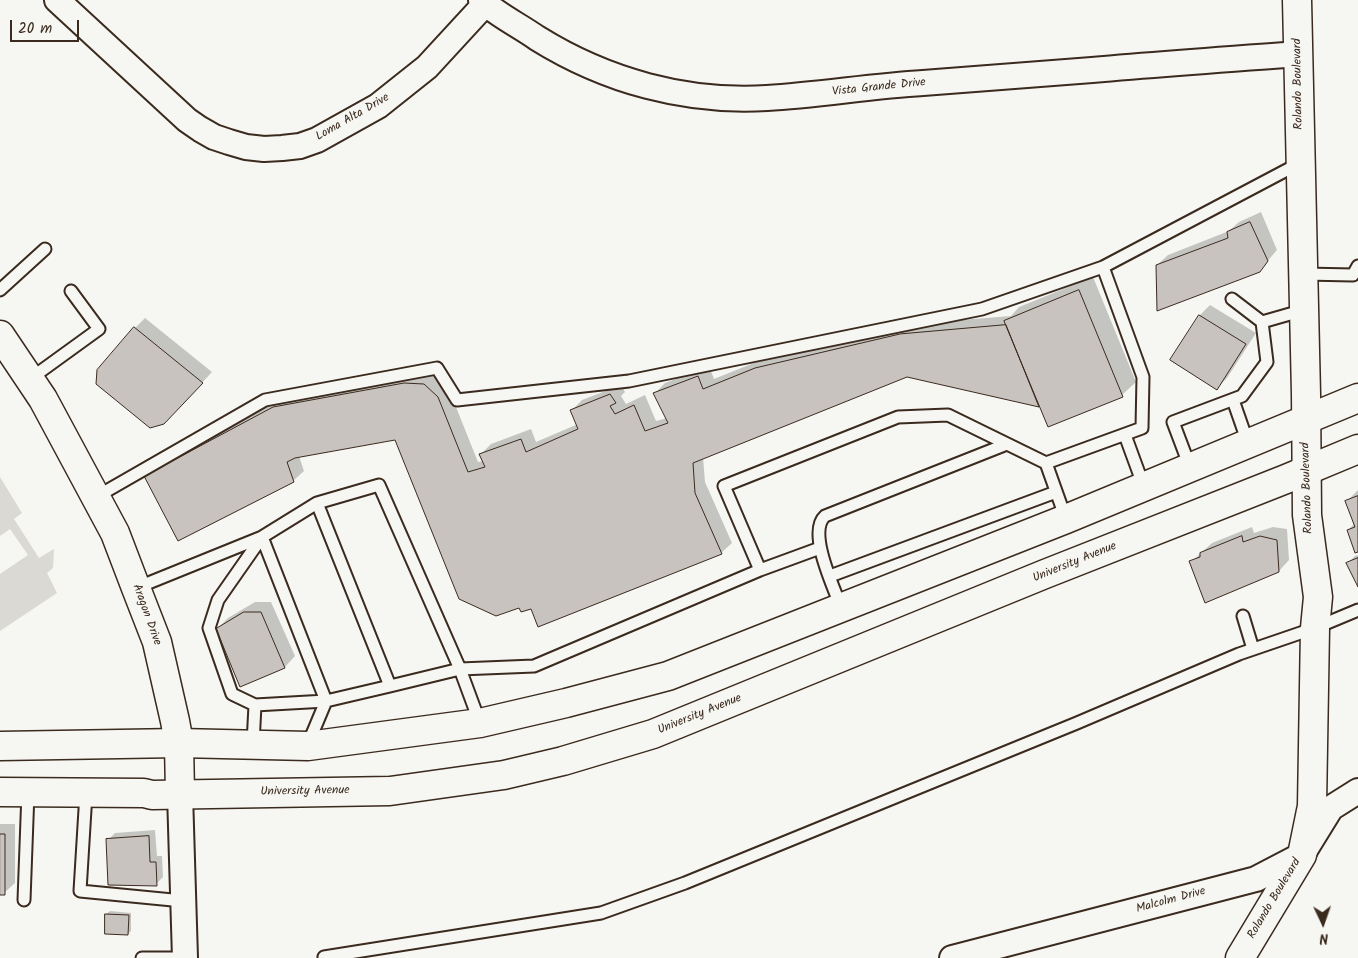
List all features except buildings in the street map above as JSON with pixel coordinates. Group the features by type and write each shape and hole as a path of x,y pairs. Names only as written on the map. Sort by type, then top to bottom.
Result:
{"main road":[{"name":"Rolando Boulevard","path":"1240,958 1302,855 1312,806 1315,628 1318,597 1307,515 1307,420 1297,0"},
{"name":"Aragon Drive","path":"0,335 43,399 115,533 157,642 179,743 180,794"},
{"path":"0,746 179,743 308,746 480,723 566,703 668,676 1066,519 1358,398"},
{"name":"University Avenue","path":"0,792 144,793 152,795 390,791 504,775 563,761 653,734 1358,449"}],"street":[{"name":"Loma Alta Drive","path":"57,0 187,120 200,129 229,142 246,147 264,148 300,146 317,140 378,106 427,67 483,2"},
{"name":"Vista Grande Drive","path":"483,2 553,48 604,72 656,89 706,97 736,99 832,93 889,85 1299,54"},
{"path":"1302,855 1331,808 1358,791"},
{"name":"Aragon Drive","path":"180,794 185,958"},
{"name":"Malcolm Drive","path":"952,958 1256,879 1302,855"}],"lane":[{"path":"96,497 265,400 437,368 457,400 629,381 982,309 1103,267 1301,162"},
{"path":"0,290 45,249"},
{"path":"1046,463 1142,428 1143,378 1103,267"},
{"path":"1304,274 1356,275"},
{"path":"30,379 99,329 71,291"},
{"path":"1190,467 1173,422 1242,396 1267,362 1262,322 1232,299"},
{"path":"1262,322 1304,310"},
{"path":"1232,400 1248,443"},
{"path":"760,570 724,486 898,417 948,415 1046,463 1066,519"},
{"path":"1124,435 1144,487"},
{"path":"841,607 820,548 819,524 821,519 1007,444"},
{"path":"136,588 262,537 317,503 379,485 460,670 480,723"},
{"path":"830,576 1056,492"},
{"path":"317,503 390,686"},
{"path":"262,537 218,600 209,628 232,694 255,705 326,701 460,670 534,666 760,570 820,548"},
{"path":"262,537 326,701 308,746"},
{"path":"324,956 601,913 685,883 1253,649 1315,628 1358,610"},
{"path":"1243,616 1253,649"},
{"path":"253,744 255,705"},
{"path":"24,900 28,792"},
{"path":"86,793 80,891 183,901"},
{"path":"142,958 185,958"}],"shaded area":[{"path":"0,477 22,513 14,519 39,558 54,549 53,568 47,573 57,593 0,631 0,574 28,555 10,529 0,536"}]}
